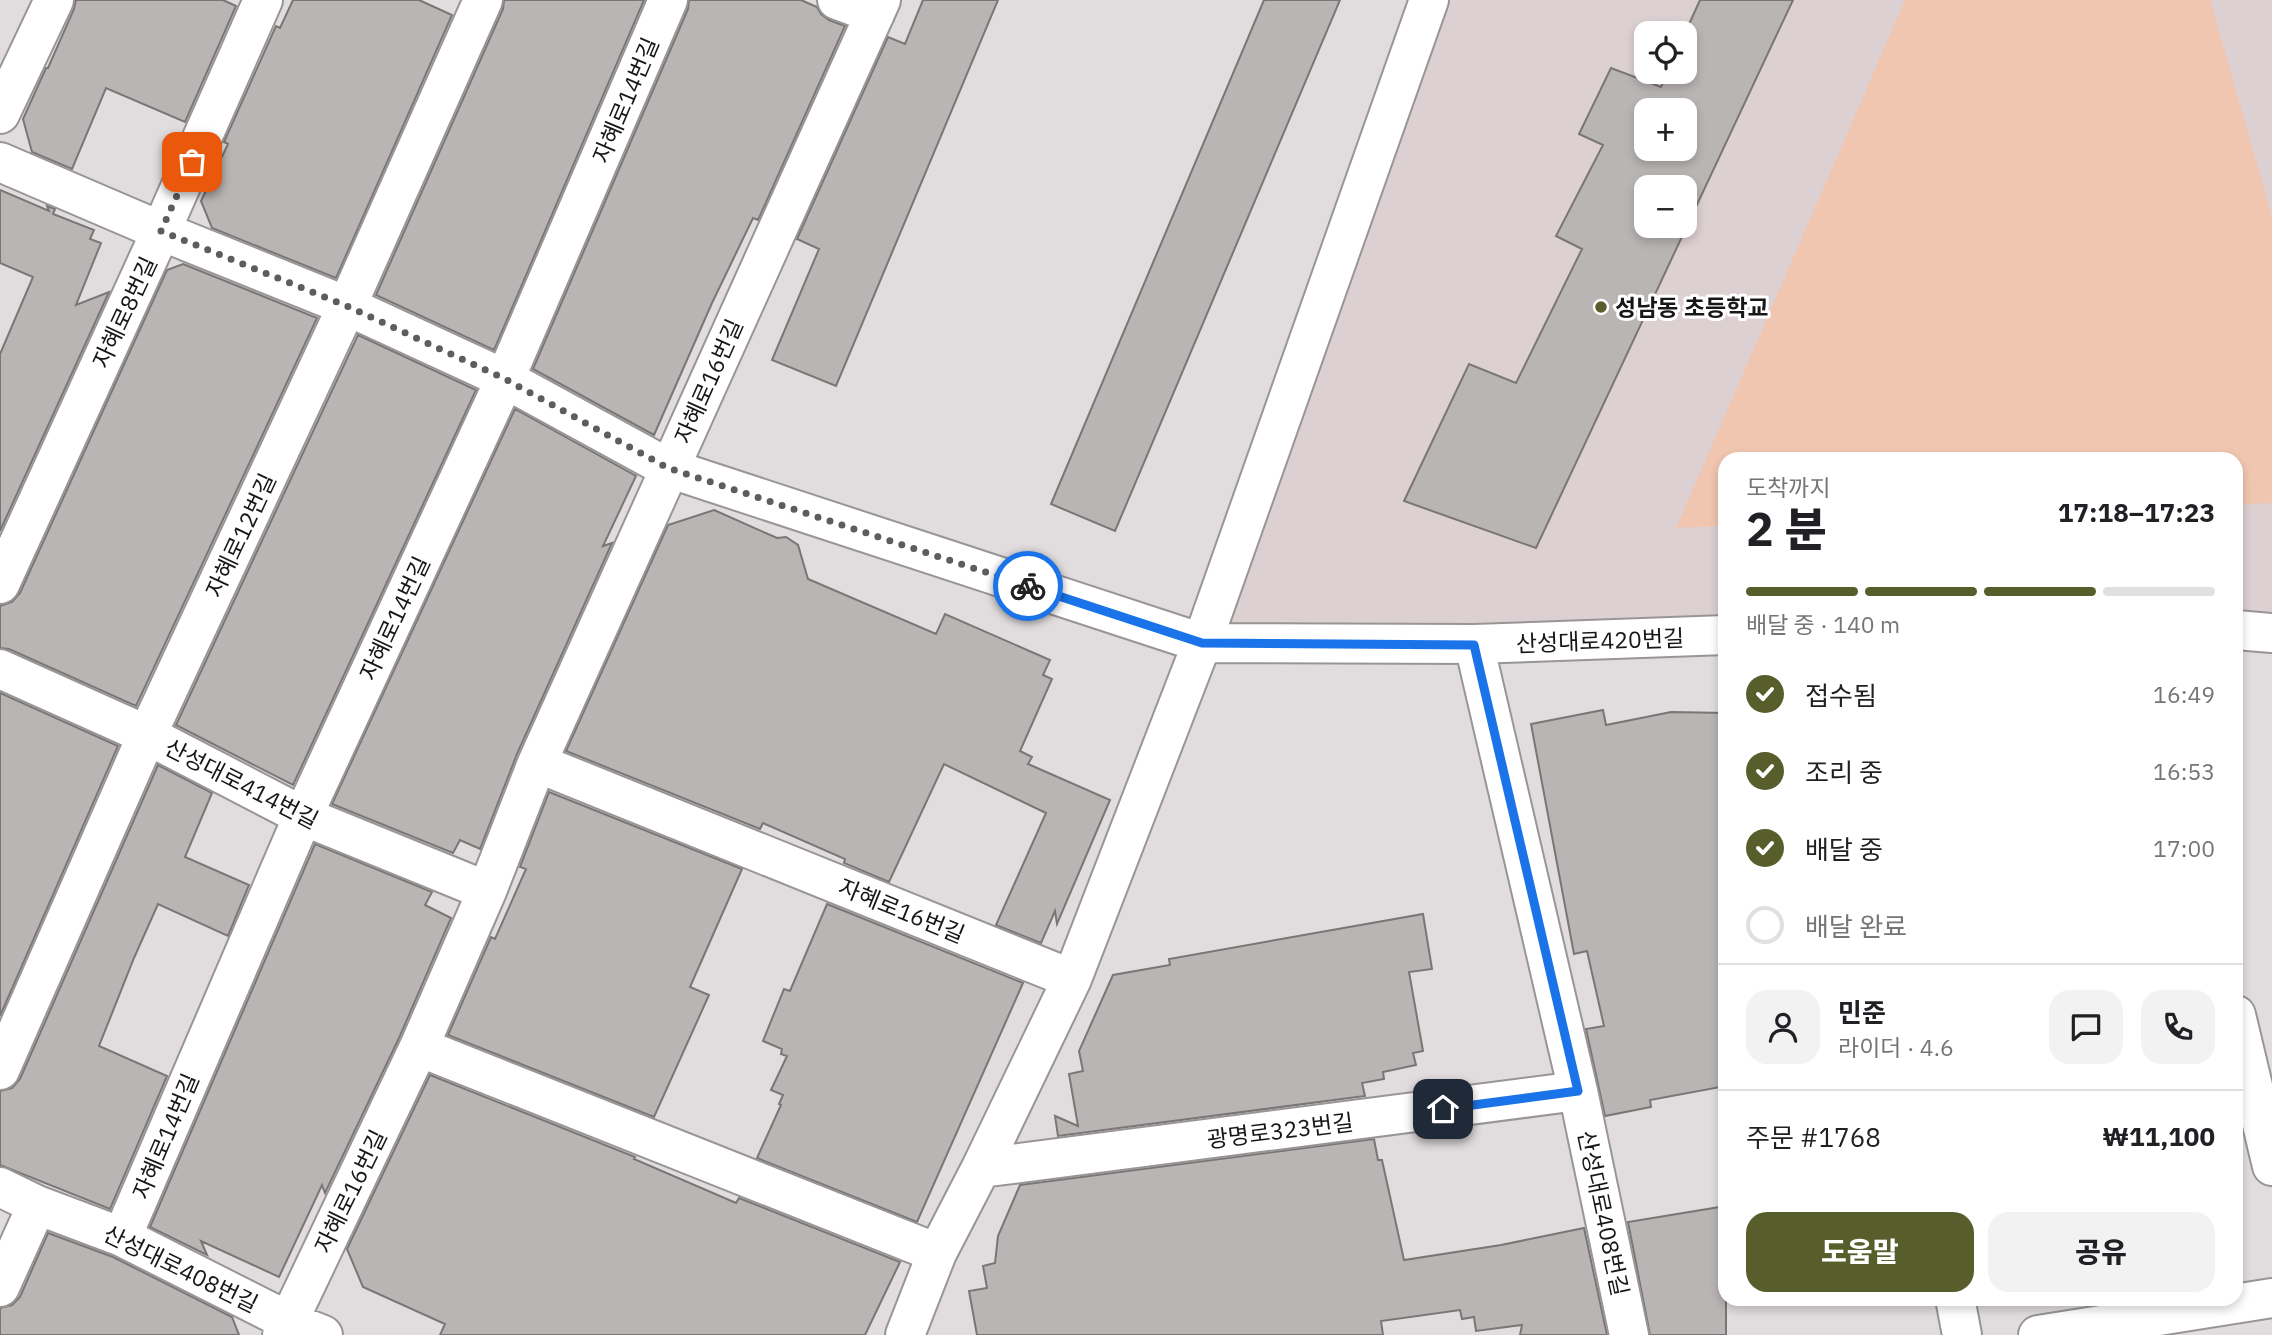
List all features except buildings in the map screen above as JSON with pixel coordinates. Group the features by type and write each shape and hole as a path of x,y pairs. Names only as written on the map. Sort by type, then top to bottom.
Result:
{"street":[{"path":"0,114 54,0"},
{"name":"자혜로8번길","path":"0,584 263,0"},
{"name":"자혜로12번길","path":"0,1070 147,735 347,306 483,0"},
{"name":"자혜로14번길","path":"122,1237 303,816 505,379 668,0"},
{"path":"838,0 878,7"},
{"path":"905,1335 937,1253 1072,979 1202,643 1429,0"},
{"name":"자혜로16번길","path":"285,1328 419,1047 487,891 537,763 878,7"},
{"name":"산성대로420번길","path":"0,162 347,306 505,379 668,468 1202,643 1474,645 1718,635"},
{"path":"2243,631 2272,633"},
{"path":"1474,645 1578,1091"},
{"name":"산성대로414번길","path":"0,669 147,735 303,816 487,891"},
{"name":"자혜로16번길","path":"537,763 1072,979"},
{"path":"2243,1044 2272,1166"},
{"path":"419,1047 937,1253"},
{"name":"광명로323번길","path":"981,1168 1578,1091"},
{"name":"산성대로408번길","path":"1578,1091 1629,1335"},
{"name":"산성대로408번길","path":"0,1187 37,1205 122,1237 285,1328 323,1335"},
{"path":"0,1287 37,1205"},
{"path":"2243,1303 2272,1298"},
{"path":"1957,1306 1962,1335"},
{"path":"2038,1335 2221,1306"}],"shaded area":[{"path":"1429,0 2272,0 2272,652 2243,651 2243,452 1718,452 1718,647 1202,643"},
{"path":"1905,0 2210,0 2272,217 2272,503 2243,505 2243,452 1718,452 1718,526 1676,528"}],"way so far":[{"path":"192,162 161,231 347,306 505,379 668,468 1028,586"}],"place":[{"name":"성남동 초등학교","path":"1601,307"}],"route":[{"path":"1028,586 1202,643 1474,645 1578,1091 1443,1109"}]}
